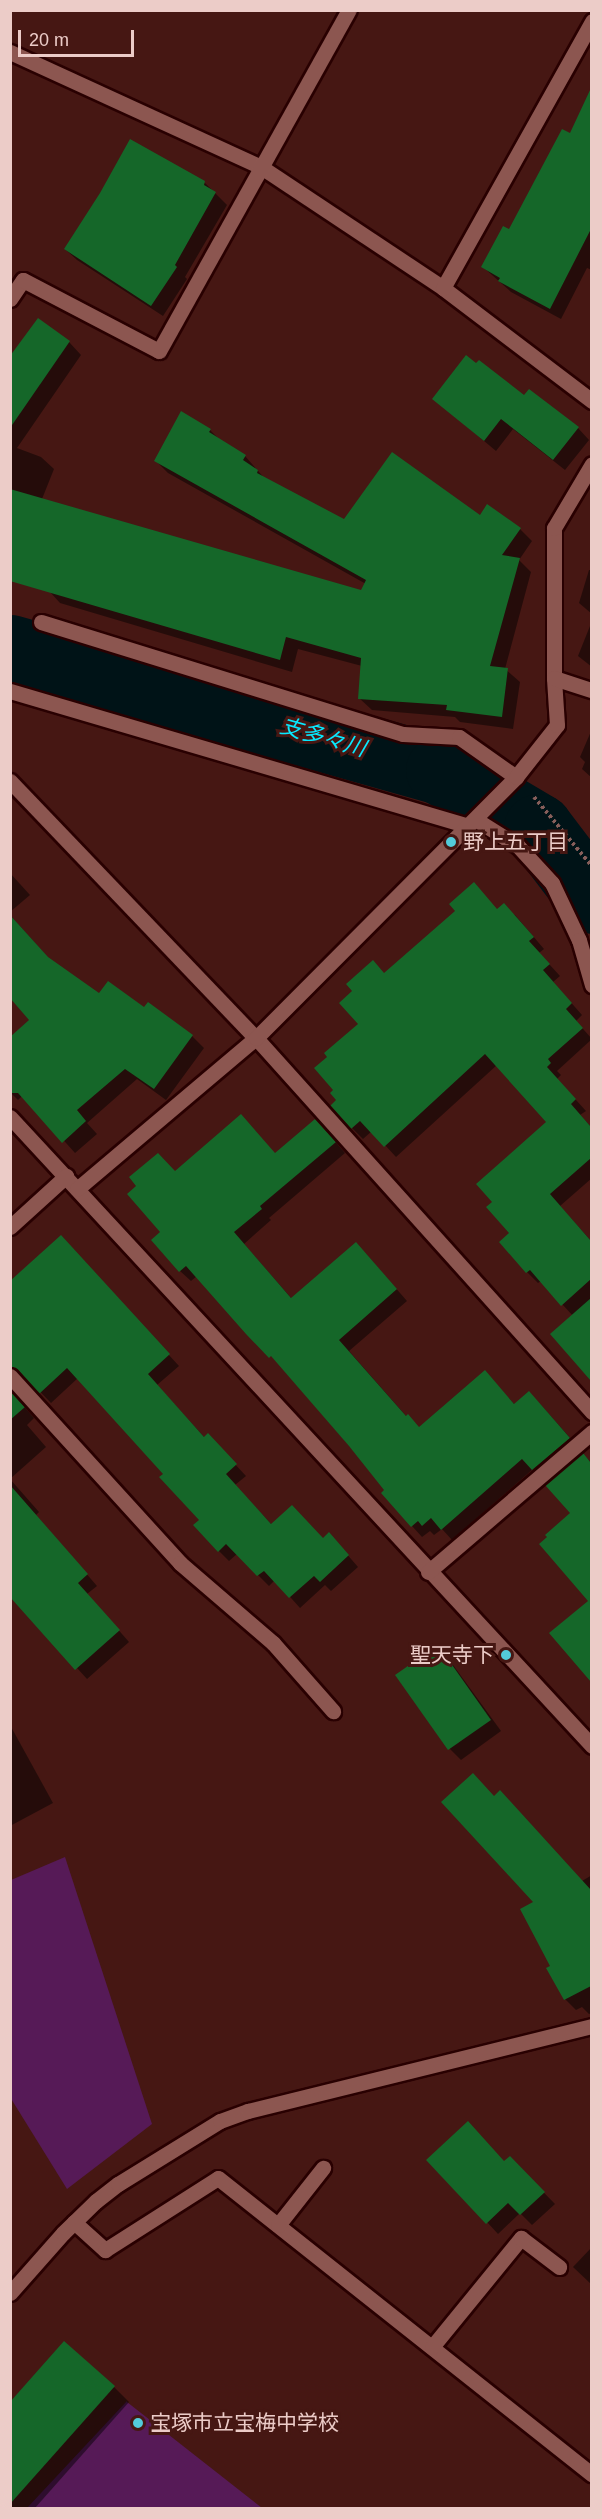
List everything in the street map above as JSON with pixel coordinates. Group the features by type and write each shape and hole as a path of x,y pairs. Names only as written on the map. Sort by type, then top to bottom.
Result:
{"street":[{"path":"10,299 23,280 159,351 349,10"},
{"path":"443,288 591,21"},
{"path":"10,52 261,168 443,288 591,401"},
{"path":"77,1189 256,1038 512,781 557,725 554,678 554,528 591,464"},
{"path":"41,622 403,734 459,737 512,781"},
{"path":"554,678 591,690"},
{"path":"10,691 472,822 518,846 552,883 579,940 591,985"},
{"path":"10,781 256,1038 591,1413"},
{"path":"10,1118 66,1176 428,1572 589,1740"},
{"path":"10,1227 66,1176"},
{"path":"10,1376 180,1563 273,1643 333,1711"},
{"path":"428,1572 591,1432"},
{"path":"12,2286 74,2222 118,2184 233,2116 591,2026"},
{"path":"278,2225 323,2168"},
{"path":"74,2222 105,2250 218,2178 591,2474"},
{"path":"432,2347 521,2238 559,2267"}],"path":[{"path":"512,781 591,866"}],"shaded area":[{"path":"65,1857 152,2124 67,2189 10,2097 11,1880"},
{"path":"127,2402 262,2508 27,2508"}],"building":[{"path":"591,88 591,229 550,309 498,281 500,278 481,267 503,226 509,229 562,129 570,133"},
{"path":"130,139 205,181 204,185 216,192 175,265 177,267 151,306 64,249 100,193"},
{"path":"38,318 70,341 10,428 10,356"},
{"path":"466,355 476,363 479,360 524,395 529,389 579,427 553,460 501,419 484,441 432,399"},
{"path":"181,411 211,429 209,432 246,455 243,460 258,470 257,473 344,519 392,452 480,515 487,504 521,528 502,555 520,558 490,666 508,668 502,717 446,710 447,705 358,699 361,658 286,637 280,660 10,581 10,489 361,590 366,580 154,461"},
{"path":"474,882 497,909 504,903 534,937 529,941 550,964 543,970 572,1003 566,1009 583,1028 548,1059 551,1063 547,1067 576,1099 571,1104 591,1127 591,1158 550,1194 591,1241 591,1279 561,1306 530,1270 526,1273 499,1242 509,1233 486,1207 492,1202 476,1184 546,1122 485,1054 384,1147 360,1121 351,1129 330,1106 336,1100 330,1093 333,1090 314,1068 327,1057 324,1053 358,1024 339,1003 352,991 346,984 373,960 384,973 455,911 449,904"},
{"path":"10,915 48,957 99,993 108,981 144,1007 148,1002 193,1035 154,1089 125,1069 77,1110 86,1121 62,1143 18,1093 10,1093 10,1037 29,1020 10,998"},
{"path":"241,1114 275,1153 315,1119 336,1142 260,1206 262,1209 234,1232 291,1298 356,1242 397,1289 339,1340 406,1416 408,1414 419,1427 485,1370 514,1404 529,1391 570,1438 532,1470 522,1459 441,1530 431,1518 422,1526 418,1521 411,1527 381,1493 384,1490 349,1446 271,1356 269,1358 246,1334 186,1266 179,1272 151,1240 160,1232 127,1194 136,1186 129,1177 158,1153 175,1171"},
{"path":"61,1235 170,1354 148,1374 204,1437 208,1433 237,1464 226,1474 271,1524 292,1505 323,1538 329,1532 349,1555 320,1582 314,1576 289,1598 264,1571 257,1576 226,1544 218,1552 193,1525 199,1520 159,1477 163,1474 67,1368 39,1394 17,1369 10,1367 10,1281"},
{"path":"591,1298 591,1381 550,1334"},
{"path":"10,1391 25,1407 10,1420"},
{"path":"583,1453 591,1463 591,1682 549,1633 588,1601 539,1544 547,1537 545,1535 570,1513 545,1485"},
{"path":"10,1485 88,1574 78,1583 120,1630 75,1670 10,1597"},
{"path":"438,1645 491,1720 448,1750 395,1675"},
{"path":"473,1773 494,1796 500,1790 591,1890 591,1986 564,2000 546,1968 550,1966 520,1909 533,1902 441,1802"},
{"path":"468,2121 504,2161 510,2156 545,2192 520,2215 508,2203 486,2224 426,2160"},
{"path":"64,2341 115,2386 10,2504 10,2402"}],"waterway":[{"name":"支多々川","path":"10,649 440,770 538,828 592,899"}],"place":[{"name":"野上五丁目","path":"451,842"},
{"name":"聖天寺下","path":"506,1655"},
{"name":"宝塚市立宝梅中学校","path":"138,2423"}]}
